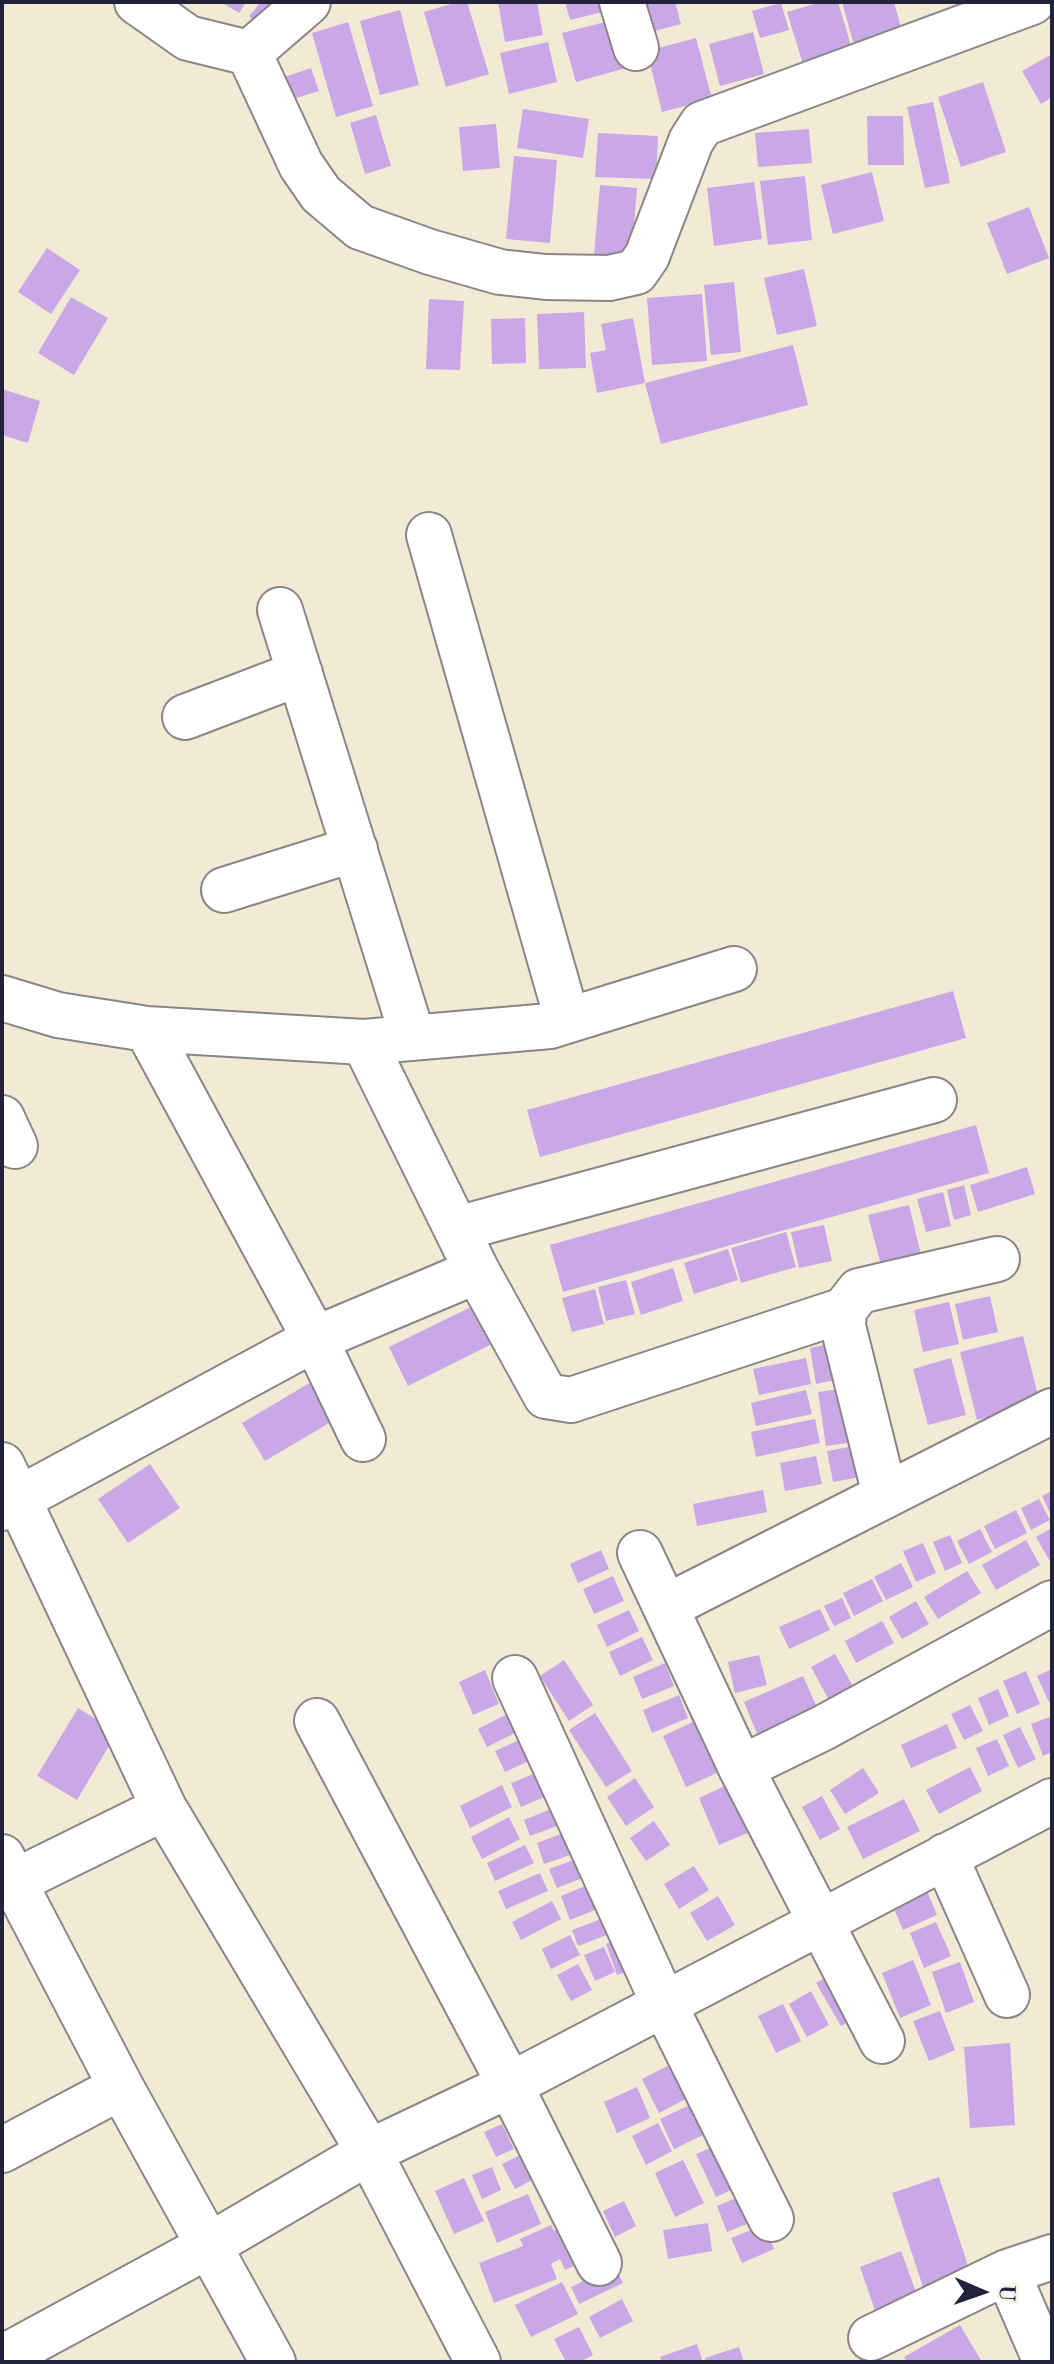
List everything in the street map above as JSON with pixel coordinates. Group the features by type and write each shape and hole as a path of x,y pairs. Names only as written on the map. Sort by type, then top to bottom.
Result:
{"street":[{"path":"137,2 188,38 249,53"},
{"path":"249,53 308,2"},
{"path":"622,2 636,48"},
{"path":"249,53 301,165 321,194 360,227 500,272 546,277 609,278 636,272 647,256 691,141 702,124 1032,2"},
{"path":"429,535 567,1019"},
{"path":"280,610 413,1038"},
{"path":"185,717 300,673"},
{"path":"224,890 355,849"},
{"path":"2,998 58,1015 147,1029 364,1042 532,1029 734,969"},
{"path":"147,1029 315,1339 363,1439"},
{"path":"364,1042 477,1271 546,1396 571,1400 844,1310 859,1291 997,1259"},
{"path":"457,1229 934,1100"},
{"path":"477,1271 315,1339 8,1491 164,1808 369,2152 478,2362"},
{"path":"844,1310 843,1326 885,1495"},
{"path":"666,1607 1052,1411"},
{"path":"640,1553 741,1768 882,2041"},
{"path":"741,1768 823,1728 1052,1603"},
{"path":"515,1678 664,2004 771,2219"},
{"path":"317,1721 510,2085 599,2263"},
{"path":"2,2358 210,2245 369,2152 510,2085 1052,1801"},
{"path":"164,1808 8,1869 121,2087 273,2362"},
{"path":"945,1856 1007,1995"},
{"path":"8,2134 121,2087"},
{"path":"871,2338 1007,2272 1052,2257"},
{"path":"1007,2272 1049,2361"}],"building":[{"path":"221,2 246,2 239,13"},
{"path":"261,2 286,2 264,28 249,16"},
{"path":"467,2 489,74 446,87 424,12"},
{"path":"498,2 537,2 543,35 505,42"},
{"path":"565,2 605,2 607,11 570,20"},
{"path":"630,2 675,2 681,24 639,35"},
{"path":"821,2 838,2 852,49 803,64 787,12"},
{"path":"842,2 894,2 903,35 855,49"},
{"path":"781,3 789,30 760,38 752,11"},
{"path":"400,10 419,85 380,95 360,21"},
{"path":"613,20 626,68 576,82 562,33"},
{"path":"348,22 373,106 336,117 312,33"},
{"path":"753,32 764,74 720,86 709,44"},
{"path":"696,38 712,99 662,112 647,51"},
{"path":"548,42 557,82 509,94 500,53"},
{"path":"1052,54 1052,97 1041,104 1022,71"},
{"path":"311,68 319,91 293,99 285,77"},
{"path":"983,82 1006,152 961,167 938,97"},
{"path":"933,102 950,183 925,188 907,107"},
{"path":"523,109 589,119 583,158 517,148"},
{"path":"376,115 391,166 365,174 350,123"},
{"path":"867,116 903,116 904,165 868,165"},
{"path":"496,124 500,168 463,171 459,127"},
{"path":"809,129 812,163 758,167 755,133"},
{"path":"598,133 658,136 656,179 595,177"},
{"path":"514,156 557,160 550,243 506,239"},
{"path":"872,172 884,221 833,234 821,185"},
{"path":"805,176 812,240 768,245 760,181"},
{"path":"754,182 762,239 714,246 707,188"},
{"path":"600,185 637,188 631,259 594,256"},
{"path":"1029,207 1049,258 1007,274 987,223"},
{"path":"47,248 80,270 51,314 18,292"},
{"path":"804,269 817,326 777,335 764,278"},
{"path":"734,282 741,352 711,355 704,285"},
{"path":"702,294 707,361 652,365 647,298"},
{"path":"71,297 108,318 74,375 38,353"},
{"path":"429,299 464,301 460,370 426,369"},
{"path":"584,312 586,368 539,369 537,314"},
{"path":"525,318 526,363 492,364 491,319"},
{"path":"633,318 645,383 597,393 590,353 606,350 601,324"},
{"path":"793,345 808,405 661,444 645,383"},
{"path":"2,389 40,401 28,443 2,435"},
{"path":"953,991 966,1038 540,1157 527,1110"},
{"path":"976,1125 989,1173 563,1292 550,1245"},
{"path":"1027,1167 1035,1194 978,1212 970,1185"},
{"path":"964,1185 971,1215 954,1220 947,1190"},
{"path":"943,1192 951,1226 926,1232 917,1199"},
{"path":"909,1205 923,1263 883,1273 868,1215"},
{"path":"824,1225 832,1261 799,1268 791,1232"},
{"path":"786,1232 796,1267 741,1283 731,1248"},
{"path":"728,1249 738,1280 694,1294 684,1263"},
{"path":"673,1268 683,1301 641,1315 631,1282"},
{"path":"626,1280 635,1314 606,1321 598,1287"},
{"path":"595,1289 604,1324 572,1332 562,1298"},
{"path":"990,1296 998,1332 963,1340 955,1304"},
{"path":"949,1302 959,1344 923,1352 914,1310"},
{"path":"473,1306 492,1344 408,1386 389,1347"},
{"path":"1023,1336 1040,1403 977,1420 960,1352"},
{"path":"839,1342 846,1378 816,1384 810,1348"},
{"path":"806,1358 811,1384 759,1395 753,1369"},
{"path":"951,1358 966,1415 928,1425 913,1369"},
{"path":"318,1378 341,1416 265,1461 242,1423"},
{"path":"845,1388 854,1442 826,1446 818,1392"},
{"path":"806,1390 812,1414 756,1426 751,1403"},
{"path":"815,1419 820,1443 756,1457 751,1432"},
{"path":"866,1444 872,1475 833,1482 827,1451"},
{"path":"816,1456 822,1484 785,1491 780,1463"},
{"path":"150,1464 180,1508 128,1543 98,1499"},
{"path":"763,1490 767,1512 697,1526 693,1504"},
{"path":"1052,1491 1052,1517 1042,1496"},
{"path":"1039,1499 1050,1520 1031,1530 1021,1508"},
{"path":"1016,1510 1027,1533 995,1549 984,1526"},
{"path":"1052,1528 1052,1565 1036,1537"},
{"path":"980,1529 992,1552 969,1564 957,1541"},
{"path":"950,1535 962,1563 945,1571 933,1542"},
{"path":"1026,1540 1040,1565 996,1590 982,1565"},
{"path":"923,1543 936,1573 916,1582 903,1551"},
{"path":"601,1550 609,1569 578,1583 570,1564"},
{"path":"901,1563 913,1587 886,1600 874,1577"},
{"path":"967,1571 981,1593 938,1619 924,1597"},
{"path":"613,1576 624,1601 594,1614 583,1589"},
{"path":"872,1579 883,1601 854,1616 843,1593"},
{"path":"842,1598 851,1618 834,1626 824,1606"},
{"path":"916,1601 929,1624 902,1639 889,1617"},
{"path":"820,1609 830,1630 789,1649 779,1627"},
{"path":"629,1610 639,1631 607,1647 597,1625"},
{"path":"882,1621 894,1643 856,1663 845,1641"},
{"path":"642,1637 653,1660 620,1676 609,1652"},
{"path":"835,1654 854,1688 830,1702 811,1667"},
{"path":"759,1655 767,1685 735,1693 728,1662"},
{"path":"564,1660 593,1705 569,1721 540,1676"},
{"path":"665,1663 674,1686 642,1699 633,1677"},
{"path":"1052,1669 1052,1701 1049,1702 1037,1676"},
{"path":"485,1670 499,1704 473,1715 459,1682"},
{"path":"1026,1671 1040,1704 1017,1714 1003,1681"},
{"path":"803,1676 823,1721 763,1748 744,1702"},
{"path":"998,1689 1009,1716 989,1725 978,1698"},
{"path":"679,1695 688,1718 652,1733 643,1710"},
{"path":"970,1705 983,1731 964,1740 951,1714"},
{"path":"78,1708 117,1732 77,1800 37,1776"},
{"path":"515,1710 525,1728 487,1747 478,1729"},
{"path":"595,1713 632,1771 606,1787 569,1730"},
{"path":"1050,1717 1052,1752 1043,1756 1031,1724"},
{"path":"695,1721 719,1772 686,1787 663,1736"},
{"path":"947,1724 957,1748 911,1768 901,1745"},
{"path":"1020,1727 1036,1759 1018,1768 1003,1735"},
{"path":"530,1735 540,1756 505,1772 495,1751"},
{"path":"997,1739 1009,1766 988,1776 976,1748"},
{"path":"970,1767 982,1791 939,1814 926,1790"},
{"path":"863,1768 879,1793 845,1814 830,1790"},
{"path":"541,1771 551,1794 521,1807 511,1783"},
{"path":"635,1778 654,1807 626,1826 607,1797"},
{"path":"729,1784 750,1832 719,1845 699,1798"},
{"path":"502,1785 512,1807 470,1828 460,1806"},
{"path":"822,1796 840,1829 820,1840 802,1807"},
{"path":"904,1799 920,1831 863,1859 847,1827"},
{"path":"558,1806 565,1823 530,1836 524,1820"},
{"path":"509,1817 520,1839 482,1859 471,1837"},
{"path":"654,1821 670,1845 646,1861 630,1838"},
{"path":"571,1830 579,1852 544,1864 537,1843"},
{"path":"525,1845 534,1863 495,1881 487,1863"},
{"path":"582,1857 590,1875 557,1888 549,1869"},
{"path":"694,1866 709,1890 679,1909 664,1884"},
{"path":"540,1873 548,1891 506,1909 498,1891"},
{"path":"592,1883 602,1907 570,1920 561,1896"},
{"path":"925,1886 937,1915 903,1930 891,1901"},
{"path":"718,1896 735,1925 707,1941 690,1913"},
{"path":"552,1901 561,1919 521,1940 512,1922"},
{"path":"617,1913 623,1929 578,1946 572,1930"},
{"path":"936,1922 951,1956 924,1968 910,1933"},
{"path":"570,1935 580,1955 551,1969 542,1949"},
{"path":"632,1935 642,1966 617,1975 606,1944"},
{"path":"604,1947 615,1972 595,1981 584,1955"},
{"path":"913,1960 931,2005 900,2018 882,1973"},
{"path":"960,1962 974,2002 946,2013 932,1972"},
{"path":"578,1964 592,1990 571,2001 557,1975"},
{"path":"831,1974 856,2017 841,2026 816,1983"},
{"path":"811,1991 829,2025 807,2037 789,2004"},
{"path":"783,2004 801,2041 776,2053 758,2016"},
{"path":"940,2011 955,2050 929,2061 913,2021"},
{"path":"1010,2043 1015,2125 970,2128 964,2047"},
{"path":"685,2057 701,2091 659,2113 642,2079"},
{"path":"637,2087 650,2118 617,2133 604,2102"},
{"path":"702,2099 716,2129 674,2149 660,2119"},
{"path":"658,2123 672,2151 646,2165 632,2136"},
{"path":"502,2124 514,2149 496,2157 484,2132"},
{"path":"728,2140 747,2183 716,2197 696,2154"},
{"path":"522,2154 534,2179 515,2189 502,2164"},
{"path":"683,2160 704,2203 675,2217 655,2173"},
{"path":"492,2167 501,2190 482,2199 472,2175"},
{"path":"939,2177 972,2278 925,2293 892,2193"},
{"path":"464,2178 484,2221 454,2234 435,2191"},
{"path":"753,2191 764,2217 727,2232 717,2206"},
{"path":"528,2194 541,2224 497,2243 485,2212"},
{"path":"624,2201 636,2226 615,2237 603,2211"},
{"path":"575,2222 591,2258 565,2270 560,2259 551,2264 557,2279 494,2303 479,2263 523,2246 520,2239 551,2225 554,2231"},
{"path":"708,2223 712,2251 668,2259 663,2230"},
{"path":"764,2225 774,2249 742,2263 731,2238"},
{"path":"901,2251 919,2300 877,2316 860,2267"},
{"path":"614,2266 623,2283 579,2304 571,2287"},
{"path":"562,2282 578,2314 531,2337 515,2305"},
{"path":"622,2299 633,2321 600,2338 589,2317"},
{"path":"960,2325 982,2362 907,2362 904,2357"},
{"path":"579,2327 593,2355 580,2362 566,2362 554,2339"},
{"path":"697,2344 703,2362 662,2362 660,2357"},
{"path":"739,2347 744,2362 706,2362 705,2358"}]}
